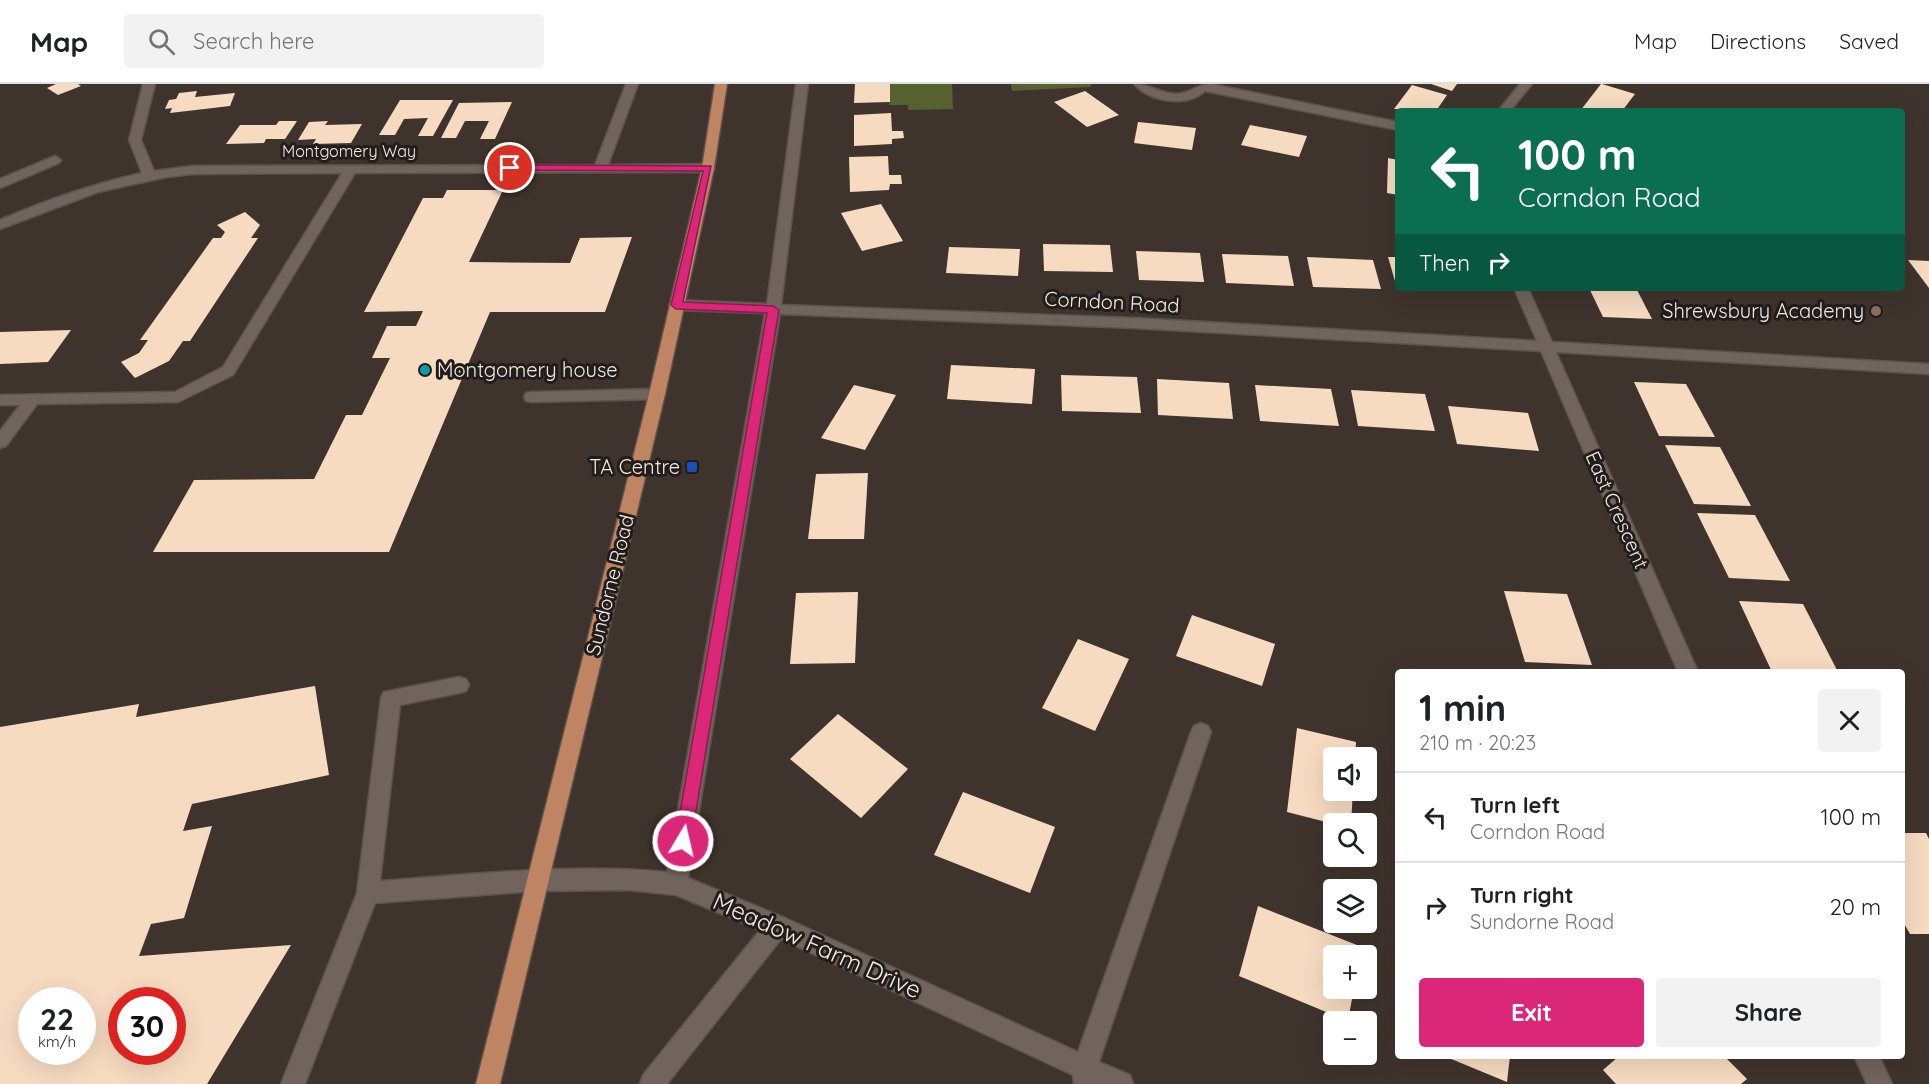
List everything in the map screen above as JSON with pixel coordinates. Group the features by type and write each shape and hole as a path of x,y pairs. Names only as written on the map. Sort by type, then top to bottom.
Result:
{"main road":[{"name":"Sundorne Road","path":"488,1084 536,880 657,394 708,168 721,84"}],"street":[{"path":"149,84 135,140 149,174"},
{"path":"600,168 632,84"},
{"path":"676,884 773,310 802,84"},
{"path":"1140,84 1151,92 1173,97 1196,93 1204,85 1395,125"},
{"path":"1506,108 1526,84"},
{"path":"16,160 34,170"},
{"path":"0,184 55,160"},
{"name":"Montgomery Way","path":"0,225 70,196 149,174 232,168 708,168"},
{"path":"0,400 178,397 228,371 352,168"},
{"name":"East Crescent","path":"1522,291 1687,669"},
{"name":"Corndon Road","path":"676,305 1134,323 1929,369"},
{"path":"532,397 657,394"},
{"path":"0,442 33,399"},
{"path":"293,1084 368,893 391,698 459,685"},
{"path":"1086,1076 1201,732"},
{"name":"Meadow Farm Drive","path":"368,893 536,880 628,879 676,884 777,926 1086,1076 1121,1084"},
{"path":"652,1084 777,926"},
{"path":"1868,1059 1880,1084"}],"green space":[{"path":"890,84 952,84 953,109 908,110 908,105 889,105"},
{"path":"1011,84 1092,84 1090,87 1012,91"}],"building":[{"path":"56,84 81,86 58,95 47,88"},
{"path":"855,84 890,84 890,102 854,103"},
{"path":"1431,84 1457,84 1452,91"},
{"path":"1601,84 1635,94 1624,108 1582,108"},
{"path":"1412,85 1447,95 1438,108 1394,109"},
{"path":"197,91 195,97 235,93 230,106 170,113 172,108 165,109 169,100 176,99 179,93"},
{"path":"1085,91 1119,115 1087,127 1054,102"},
{"path":"400,100 453,100 433,136 418,136 428,118 404,119 395,135 379,135"},
{"path":"512,102 495,139 480,139 489,121 465,121 456,138 441,138 459,103"},
{"path":"891,113 892,131 903,131 904,138 892,139 892,144 854,146 854,115"},
{"path":"279,121 297,121 285,139 266,139 264,143 226,144 240,125 276,125"},
{"path":"328,121 325,125 362,124 351,143 313,144 316,139 298,140 309,122"},
{"path":"1138,122 1196,128 1192,150 1134,143"},
{"path":"1250,125 1307,136 1299,157 1241,145"},
{"path":"888,156 889,175 901,175 902,184 890,184 889,190 850,192 849,157"},
{"path":"1388,158 1395,159 1395,194 1387,193"},
{"name":"Montgomery house","path":"447,190 503,190 469,262 570,263 580,238 632,237 605,312 490,312 389,552 153,552 194,480 314,479 346,415 362,415 390,358 372,358 387,326 416,326 423,311 364,312 423,198 443,198"},
{"path":"881,204 903,241 862,251 841,213"},
{"path":"245,212 260,225 251,238 258,238 190,341 183,341 169,361 135,378 121,362 139,353 148,340 140,340 213,238 221,238 225,232 217,225"},
{"path":"1043,244 1110,245 1113,272 1044,271"},
{"path":"949,247 1020,249 1018,276 946,273"},
{"path":"1136,251 1200,253 1204,282 1139,280"},
{"path":"1222,254 1288,256 1294,286 1226,283"},
{"path":"1307,257 1373,260 1381,289 1313,287"},
{"path":"1388,257 1395,257 1395,281"},
{"path":"1908,260 1929,261 1929,288"},
{"path":"1590,291 1638,291 1652,319 1603,317"},
{"path":"71,330 48,362 0,364 0,332"},
{"path":"951,365 1035,369 1032,404 947,399"},
{"path":"1061,375 1137,377 1141,413 1062,411"},
{"path":"1157,379 1229,383 1233,419 1158,415"},
{"path":"1634,382 1686,384 1715,437 1659,436"},
{"path":"854,385 896,395 865,450 821,438"},
{"path":"1255,385 1331,389 1339,426 1260,421"},
{"path":"1351,390 1425,394 1435,431 1358,426"},
{"path":"1448,406 1528,413 1539,451 1457,444"},
{"path":"1665,445 1720,447 1751,506 1694,504"},
{"path":"868,473 864,539 808,539 816,474"},
{"path":"1697,513 1755,515 1790,581 1729,578"},
{"path":"1504,591 1567,594 1592,665 1525,662"},
{"path":"858,592 855,663 790,664 796,593"},
{"path":"1739,601 1803,604 1836,669 1771,669"},
{"path":"1192,615 1275,644 1262,686 1176,656"},
{"path":"1078,639 1129,659 1095,731 1042,708"},
{"path":"315,686 329,775 192,804 183,831 212,826 184,918 151,924 139,956 291,945 207,1084 0,1084 0,727 139,704 136,717"},
{"path":"838,714 908,769 861,818 790,759"},
{"path":"1297,728 1356,742 1356,747 1323,747 1323,801 1352,801 1352,813 1323,813 1323,821 1287,812"},
{"path":"963,792 1055,827 1030,893 934,855"},
{"path":"1905,833 1926,833 1929,839 1929,934 1910,934 1905,925"},
{"path":"1258,906 1357,945 1323,945 1323,999 1352,999 1350,1011 1324,1011 1239,976"},
{"path":"1451,1059 1510,1059 1507,1082"},
{"path":"1616,1059 1727,1059 1747,1079 1741,1084 1616,1084 1603,1070"}],"place":[{"name":"Shrewsbury Academy","path":"1876,311"},
{"name":"Montgomery house","path":"425,370"},
{"name":"TA Centre","path":"692,467"}],"route":[{"path":"510,168 708,168 676,305 773,310 683,841"}]}
